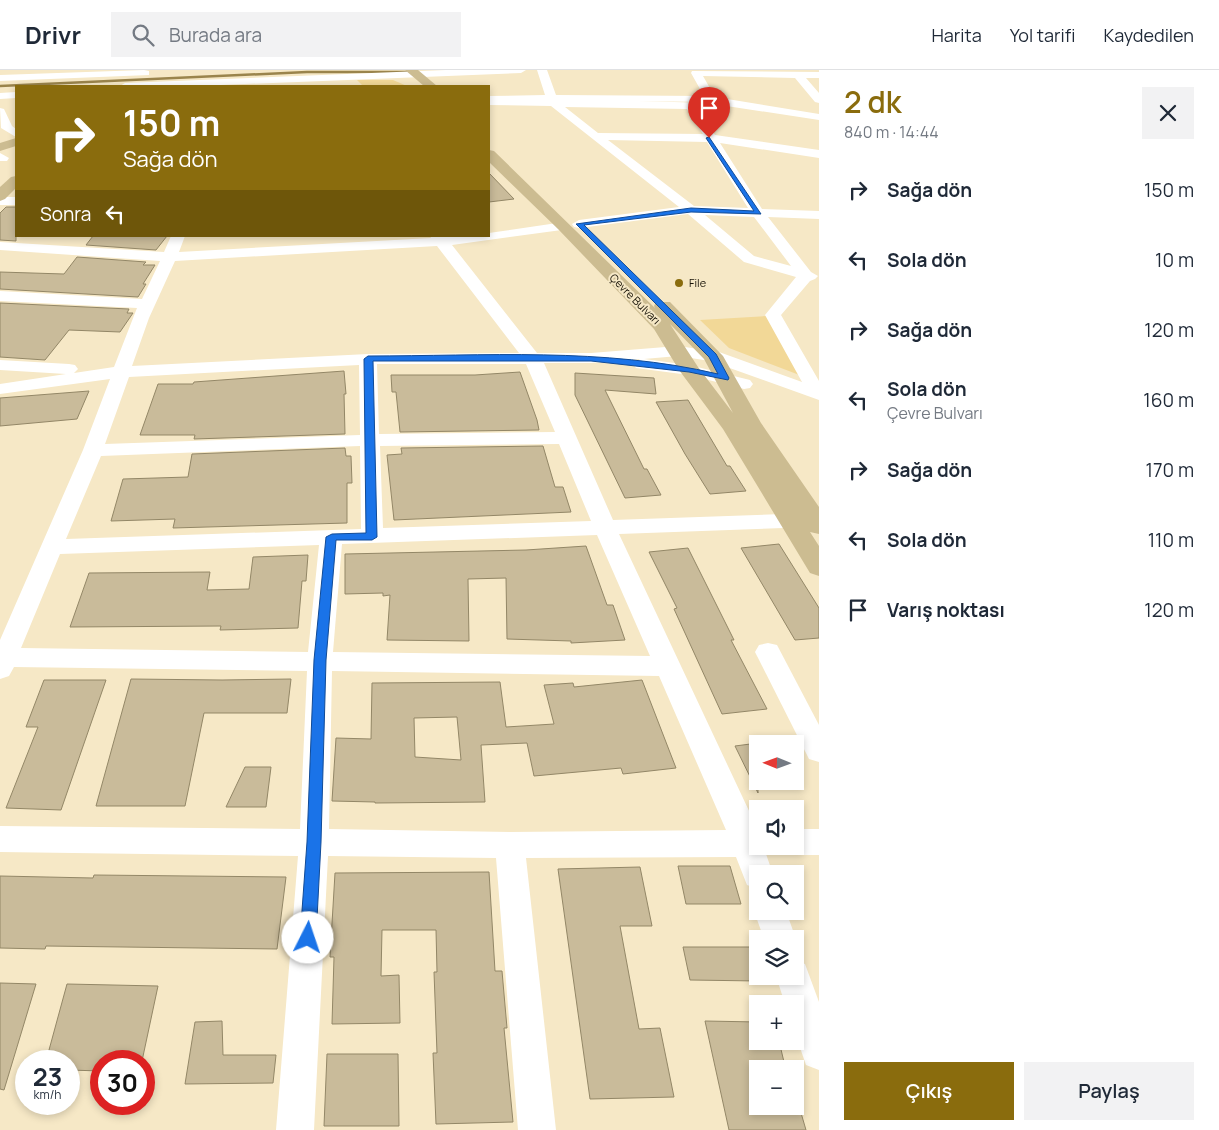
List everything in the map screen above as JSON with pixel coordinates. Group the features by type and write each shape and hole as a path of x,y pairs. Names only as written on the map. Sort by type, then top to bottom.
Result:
{"main road":[{"path":"406,74 429,85"},
{"name":"Çevre Bulvarı","path":"490,140 572,225 662,326 732,427 819,567"},
{"path":"2,154 15,143"},
{"name":"Çevre Bulvarı","path":"490,155 572,225 713,356 750,423 817,523"},
{"path":"0,196 15,181"}],"street":[{"path":"155,85 312,82 406,74 522,70"},
{"path":"542,70 552,100 749,258 812,276"},
{"path":"0,78 64,72 156,72"},
{"path":"695,72 715,101"},
{"path":"695,72 819,75"},
{"path":"798,75 819,100"},
{"path":"15,96 1,107 7,128 15,133"},
{"path":"490,98 690,106 711,106 715,101"},
{"path":"490,102 552,100 715,101 819,117"},
{"path":"690,106 758,213 812,276"},
{"path":"595,136 709,138 819,154"},
{"path":"0,200 15,201"},
{"path":"0,246 170,257 319,243 440,239 471,240 691,210 819,215"},
{"path":"178,237 147,304 120,372 93,450 2,661 320,660 667,666"},
{"path":"440,239 533,359 667,666 749,837"},
{"path":"812,276 773,315 818,397"},
{"path":"0,296 147,304"},
{"path":"0,389 120,372 368,359 591,358 684,360 713,356 818,397"},
{"path":"368,359 372,537"},
{"path":"684,360 725,378 818,397"},
{"path":"0,365 120,372"},
{"path":"93,450 371,440 567,438"},
{"path":"51,547 372,537 605,526 790,521 817,523"},
{"path":"295,1130 314,842 320,660 332,537"},
{"path":"768,652 819,751"},
{"path":"0,840 510,845 749,843"},
{"path":"804,842 819,842"},
{"path":"510,845 537,1130"},
{"path":"796,985 819,1052"}],"shaded area":[{"path":"357,80 393,80 405,85 362,85"},
{"path":"767,316 802,376 729,348 700,320"}],"building":[{"path":"490,174 514,199 490,202"},
{"path":"6,207 15,207 16,241 0,240 0,213"},
{"path":"92,237 166,237 156,250 86,245"},
{"path":"77,257 146,262 143,265 155,265 143,284 146,284 138,297 0,289 0,272 64,274"},
{"path":"0,303 129,309 127,313 133,313 120,332 69,330 45,360 0,357"},
{"path":"344,371 346,394 344,394 345,434 194,439 195,435 140,435 158,384 193,384 194,382"},
{"path":"520,372 539,430 400,432 396,392 392,392 391,375 475,375"},
{"path":"575,373 654,378 656,394 605,390 644,469 647,469 661,495 625,498 575,395"},
{"path":"89,391 77,419 0,426 0,398"},
{"path":"688,400 727,466 730,466 746,491 710,494 656,402"},
{"path":"543,446 555,487 563,487 571,512 394,520 387,455 402,454 401,448"},
{"path":"345,448 346,456 351,456 352,483 347,483 347,523 173,528 175,519 111,521 123,479 188,477 192,454"},
{"path":"779,544 819,608 819,638 795,640 741,548"},
{"path":"586,546 607,605 613,605 625,640 571,643 571,641 507,639 506,578 468,579 469,641 387,640 390,595 383,596 383,593 345,594 345,554 526,550"},
{"path":"688,548 734,640 731,640 767,709 722,714 674,609 677,608 649,552"},
{"path":"308,555 306,581 302,581 298,628 220,630 221,626 70,627 89,573 210,572 207,590 249,589 253,557"},
{"path":"131,679 291,679 287,713 204,713 185,806 96,806"},
{"path":"44,680 106,680 61,810 6,808 38,727 26,727"},
{"path":"642,680 676,768 623,774 621,768 534,776 527,743 481,745 485,802 375,803 332,801 336,738 371,739 372,683 500,682 506,727 554,724 544,685 573,683 574,687","holes":["457,717 461,760 415,757 414,718"]},
{"path":"749,744 749,775 735,746"},
{"path":"245,767 271,767 266,807 226,807"},
{"path":"678,866 730,866 741,904 686,904"},
{"path":"640,867 652,926 620,926 639,1029 660,1028 674,1097 590,1099 558,869"},
{"path":"489,872 495,971 502,971 507,1028 504,1028 513,1122 436,1124 433,1053 437,1053 434,972 437,972 436,930 382,930 381,976 399,975 400,1023 332,1024 334,957 330,957 335,873"},
{"path":"94,875 286,877 277,949 46,946 45,949 0,948 0,876 93,878"},
{"path":"683,947 749,947 749,981 690,980"},
{"path":"0,983 36,984 4,1090 0,1089"},
{"path":"67,984 158,986 144,1050 90,1050 90,1071 80,1070 80,1050 49,1050"},
{"path":"222,1021 223,1055 276,1055 273,1083 185,1084 195,1022"},
{"path":"705,1021 749,1022 749,1050 781,1050 784,1060 749,1060 749,1115 802,1115 806,1130 729,1130"},
{"path":"327,1054 398,1054 399,1126 324,1126"}],"waterway":[{"path":"22,85 307,72 408,72"},
{"path":"0,86 15,85"}],"place":[{"name":"File","path":"679,283"}],"route":[{"path":"308,938 314,842 320,660 332,537 372,537 368,359 591,358 689,370 725,378 713,356 579,224 691,210 758,213 709,138"}]}
